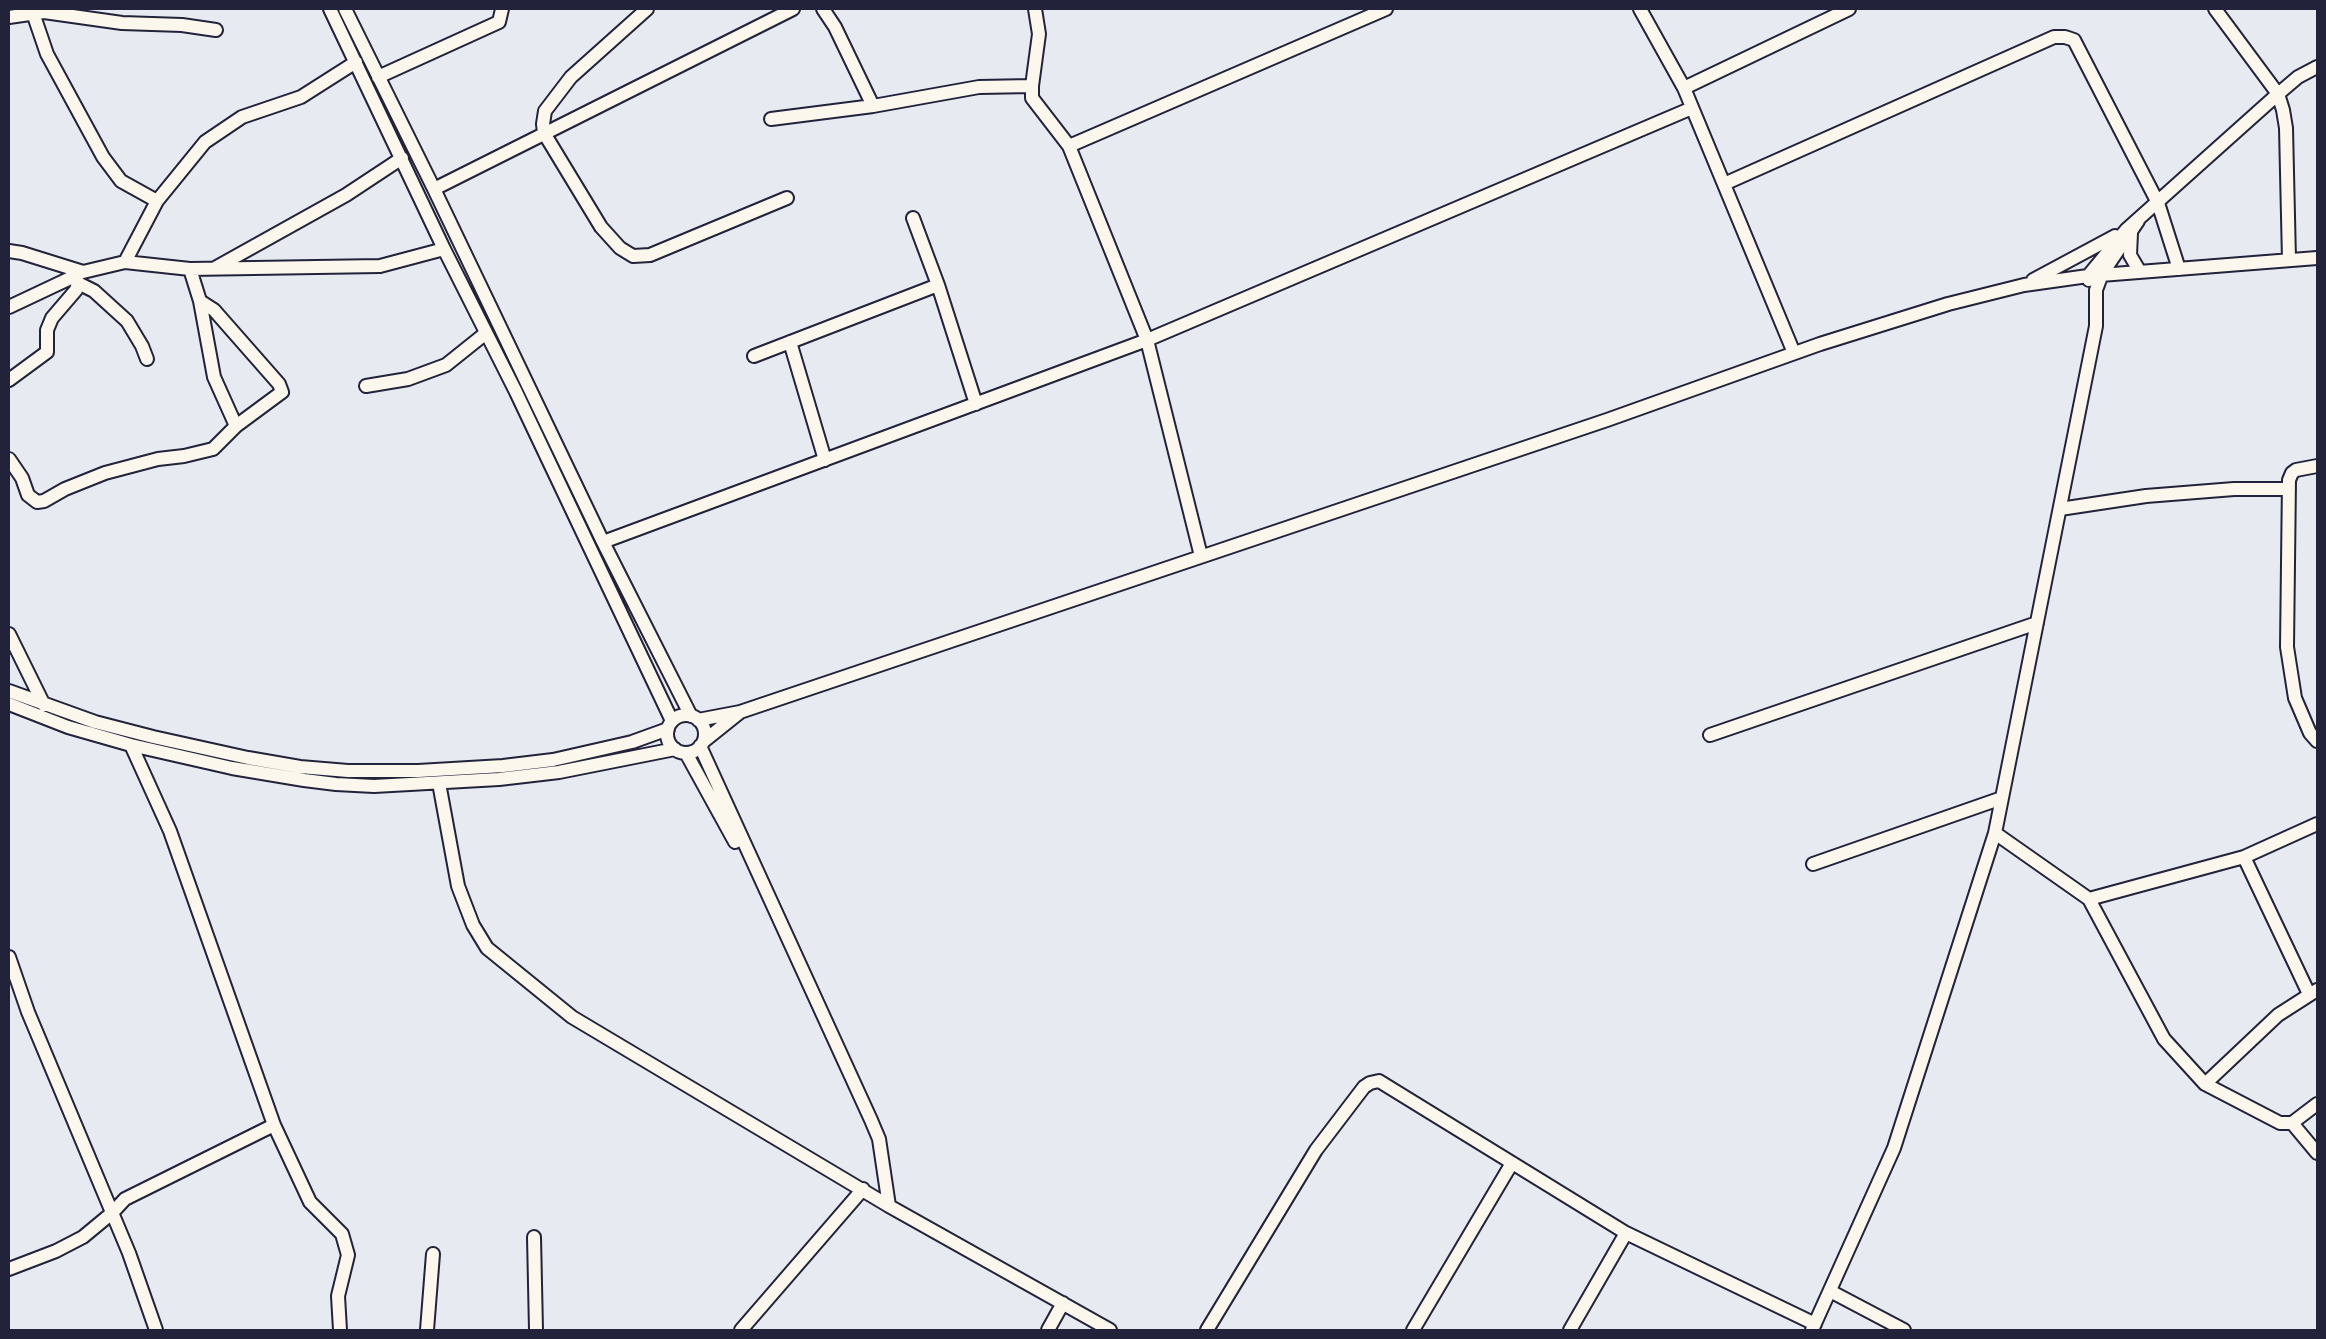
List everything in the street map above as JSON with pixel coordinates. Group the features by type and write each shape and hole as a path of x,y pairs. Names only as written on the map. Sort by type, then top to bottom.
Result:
{"street":[{"path":"56,13 70,9"},
{"path":"330,9 486,333 670,725 669,744 680,751 738,848 790,954 851,1088 871,1141 876,1167 877,1198"},
{"path":"345,9 434,189 603,542 694,718 704,729 702,743 871,1120 882,1154 889,1206"},
{"path":"378,77 499,22 502,9"},
{"path":"647,9 571,77 545,111 544,133 601,227 620,248 633,256 650,254 787,198"},
{"path":"434,189 793,9"},
{"path":"822,9 835,27 873,106"},
{"path":"1035,9 1039,34 1032,98 1069,146 1147,340 1200,556"},
{"path":"1069,146 1386,9"},
{"path":"1640,9 1684,88 1794,353"},
{"path":"1684,88 1849,9"},
{"path":"2214,9 2278,94 2286,128 2289,260"},
{"path":"28,12 47,54 103,157 121,180 157,201"},
{"path":"9,17 28,12 56,13 122,23 182,25 216,30"},
{"path":"1724,184 2054,37 2065,37 2074,40 2158,204 2179,269"},
{"path":"125,262 157,201 205,142 242,116 300,97 356,62"},
{"path":"2088,276 2106,252 2278,94 2298,77 2317,67"},
{"path":"771,119 873,106 979,87 1032,86"},
{"path":"603,542 1147,340 1692,108"},
{"path":"213,268 346,195 402,158"},
{"path":"913,218 938,285 976,404"},
{"path":"2132,228 2130,255 2140,272"},
{"path":"1207,1330 1316,1150 1364,1088 1370,1083 1379,1082 1626,1233 1814,1327 1894,1148 1995,833 2096,326 2096,290 2102,274 2132,228"},
{"path":"2024,285 2132,228"},
{"path":"9,307 78,277 125,262 190,269 380,266 444,249"},
{"path":"9,251 22,253 78,277 127,321 142,346 147,359"},
{"path":"9,691 95,722 248,758 300,767 348,771 418,771 503,766 553,760 624,744 670,725 684,715 694,718 740,712 1608,420 1794,353 1948,304 2024,285 2102,274 2317,258"},
{"path":"190,269 200,301 214,377 236,426"},
{"path":"2088,276 2096,290"},
{"path":"9,380 47,352 47,330 52,318 76,290 78,277"},
{"path":"754,356 938,285"},
{"path":"9,459 22,478 28,495 37,502 104,473 158,459 184,456 213,449 236,426 282,392 282,388 214,310 200,301"},
{"path":"366,386 408,379 446,365 486,333"},
{"path":"790,342 825,460"},
{"path":"2317,466 2296,470 2292,474 2289,489 2287,647 2295,698 2310,734 2317,741"},
{"path":"2060,509 2146,496 2234,489 2289,489"},
{"path":"1710,735 2037,623"},
{"path":"9,634 44,705"},
{"path":"9,704 68,727 131,745 232,768 304,780 374,786 439,783 559,772 680,751 694,751 740,712"},
{"path":"131,745 170,831 274,1125 310,1202 342,1234 348,1255 338,1296 340,1330"},
{"path":"439,783 458,886 473,925 487,948 572,1017 889,1206 1110,1330"},
{"path":"1813,864 2002,798"},
{"path":"2089,899 2244,857 2317,824"},
{"path":"1995,833 2089,899 2164,1039 2205,1084 2274,1121 2285,1124 2292,1123 2317,1104"},
{"path":"2205,1084 2278,1015 2313,992 2244,857"},
{"path":"9,957 28,1012 129,1253 156,1330"},
{"path":"2292,1123 2317,1153"},
{"path":"9,1269 56,1251 83,1237 112,1213 125,1199 274,1125"},
{"path":"1413,1330 1512,1163"},
{"path":"741,1330 863,1189"},
{"path":"1570,1330 1626,1233"},
{"path":"534,1237 536,1330"},
{"path":"427,1330 433,1254"},
{"path":"1830,1291 1904,1330"},
{"path":"1048,1330 1063,1303"}]}
